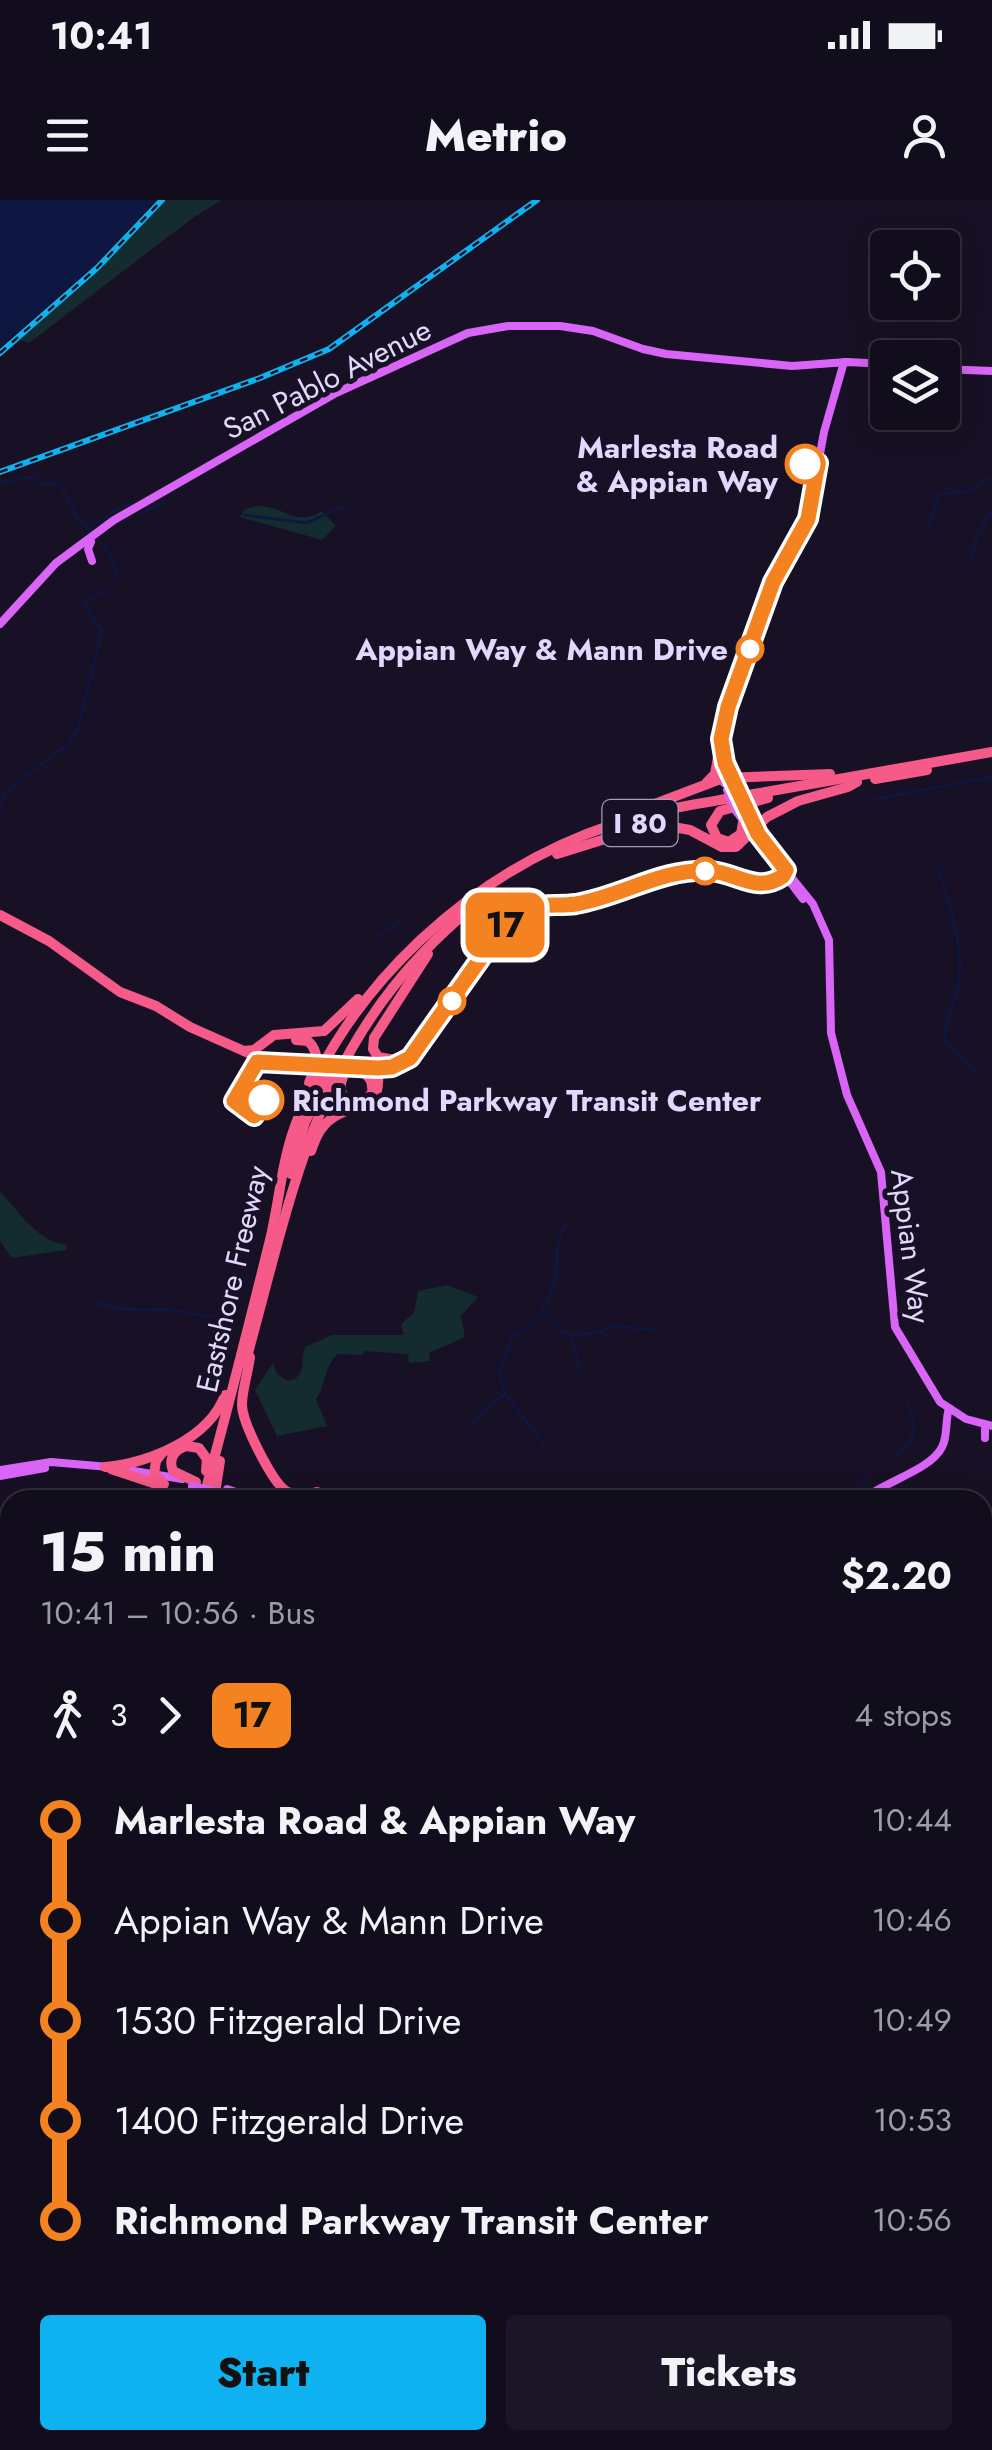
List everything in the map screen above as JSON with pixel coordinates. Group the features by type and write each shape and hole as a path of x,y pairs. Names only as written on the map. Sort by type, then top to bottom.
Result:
{"highway":[{"path":"699,787 715,774 718,756"},
{"name":"Eastshore Freeway","path":"209,1490 270,1240 282,1171 296,1126 344,1028 408,951 494,883 553,849 610,825 674,808 896,768 992,756"},
{"name":"Eastshore Freeway","path":"210,1490 290,1196 316,1116 365,1024 393,984 452,924 498,888 557,854 644,822 992,756"},
{"path":"610,825 616,818 699,787 730,780 896,768"},
{"path":"557,854 656,828 682,828 726,848 736,847 767,817 798,801 856,782"},
{"path":"742,822 741,834 728,842 717,838 711,825 720,811 768,798"},
{"path":"0,918 48,946 119,997 257,1062 366,1065"},
{"path":"0,918 49,940 120,992 156,1006 180,1022 254,1052 308,1063"},
{"path":"395,1060 378,1057 373,1049 374,1038 414,971 452,924"},
{"path":"254,1052 274,1035 312,1034 329,1028 376,980 384,977"},
{"path":"365,1024 340,1083 344,1098 358,1103 370,1096 372,1083 366,1065"},
{"path":"254,1052 277,1040 304,1040 314,1048 317,1056 296,1126"},
{"path":"277,1040 268,1044 267,1051 284,1060"},
{"path":"270,1240 296,1140 332,1064"},
{"path":"290,1196 321,1128 335,1116 374,1100 378,1089 366,1065"},
{"path":"290,1196 296,1148 319,1088"},
{"path":"252,1340 242,1407 265,1474"},
{"path":"105,1467 133,1464 201,1430 214,1418 240,1357"},
{"path":"257,1445 280,1486 288,1490"},
{"path":"168,1490 154,1474 158,1456 171,1446"},
{"path":"194,1484 172,1469 172,1458 183,1446 199,1448 207,1459 207,1490"},
{"path":"105,1467 164,1490"}],"main road":[{"name":"San Pablo Avenue","path":"0,624 68,553 132,509 336,393 475,331 508,326 560,326 596,332 664,354 792,366 870,365"},
{"name":"San Pablo Avenue","path":"12,610 91,542 134,513 340,396 418,358 480,334 560,330 592,335 663,357 780,370 842,364"},
{"name":"Appian Way","path":"753,831 718,756 719,721 773,582 808,519 824,432 842,364"},
{"path":"830,367 836,369 838,380"},
{"path":"960,368 992,369"},
{"path":"68,553 73,544 71,537"},
{"path":"91,542 88,550 92,560"},
{"name":"Appian Way","path":"750,643 722,729 722,754 730,780 727,790 742,822 821,917 830,940 829,1014 834,1047 847,1095 876,1156 883,1182 893,1321 902,1344 944,1412"},
{"path":"366,1065 395,1060 412,1048 506,915 519,905 577,899 674,868 715,867 765,884 783,872"},
{"path":"366,1065 398,1065 416,1052 517,912 532,906 583,902 673,872 769,879 783,872"},
{"path":"944,1412 988,1431"},
{"path":"944,1412 988,1431"},
{"path":"876,1490 932,1460 944,1444 944,1412"},
{"path":"0,1473 50,1467 105,1467 154,1474 214,1490"}],"green space":[{"path":"164,200 222,200 194,217 29,343 20,340 118,250"},
{"path":"256,506 296,517 322,511 336,526 322,540 240,517 245,509"},
{"path":"0,1192 38,1232 67,1245 66,1250 12,1258 0,1241"},
{"path":"448,1285 478,1297 461,1316 465,1337 429,1353 430,1361 409,1363 408,1354 338,1354 316,1399 327,1426 277,1436 255,1390 273,1363 277,1374 288,1381 301,1372 305,1347 332,1335 404,1335 401,1324 414,1313 418,1291"}],"water":[{"path":"0,200 156,200 90,269 0,347"}],"waterway":[{"path":"0,482 37,476 41,484 56,483 79,520 91,531"},
{"path":"928,527 940,494 969,491 992,477"},
{"path":"91,527 126,503 131,505"},
{"path":"139,514 164,503"},
{"path":"245,515 307,523 345,505"},
{"path":"971,559 978,533 992,511"},
{"path":"103,545 117,576 111,583"},
{"path":"25,777 69,743 78,729 102,631 84,605 107,588"},
{"path":"875,799 992,777"},
{"path":"0,806 6,793 22,780"},
{"path":"938,866 960,956 958,986 945,1040 978,1074"},
{"path":"378,936 400,921"},
{"path":"544,1444 505,1394 499,1372 512,1338 538,1316 549,1298 556,1277 559,1239 566,1225"},
{"path":"96,1303 119,1309 171,1310 217,1318"},
{"path":"544,1314 561,1332 571,1335 602,1332 613,1326 657,1330"},
{"path":"572,1338 580,1370"},
{"path":"472,1427 482,1412 505,1394"},
{"path":"896,1457 914,1432 907,1402"},
{"path":"857,1490 867,1479"},
{"path":"134,2450 146,2450"}],"railway":[{"path":"0,353 97,268 162,200"},
{"path":"0,472 260,378 329,349 537,200"}],"bus line":[{"name":"17","path":"264,1100 254,1116 234,1101 257,1062 378,1068 392,1067 410,1058 510,917 521,909 583,902 673,872 717,872 752,884 767,884 783,876 786,870 762,841 746,810 725,763 721,739 728,707 773,582 808,519 818,463 805,464"}],"place":[{"name":"Marlesta Road & Appian Way","path":"805,464"},
{"name":"Appian Way & Mann Drive","path":"750,649"},
{"name":"Richmond Parkway Transit Center","path":"264,1100"}]}
